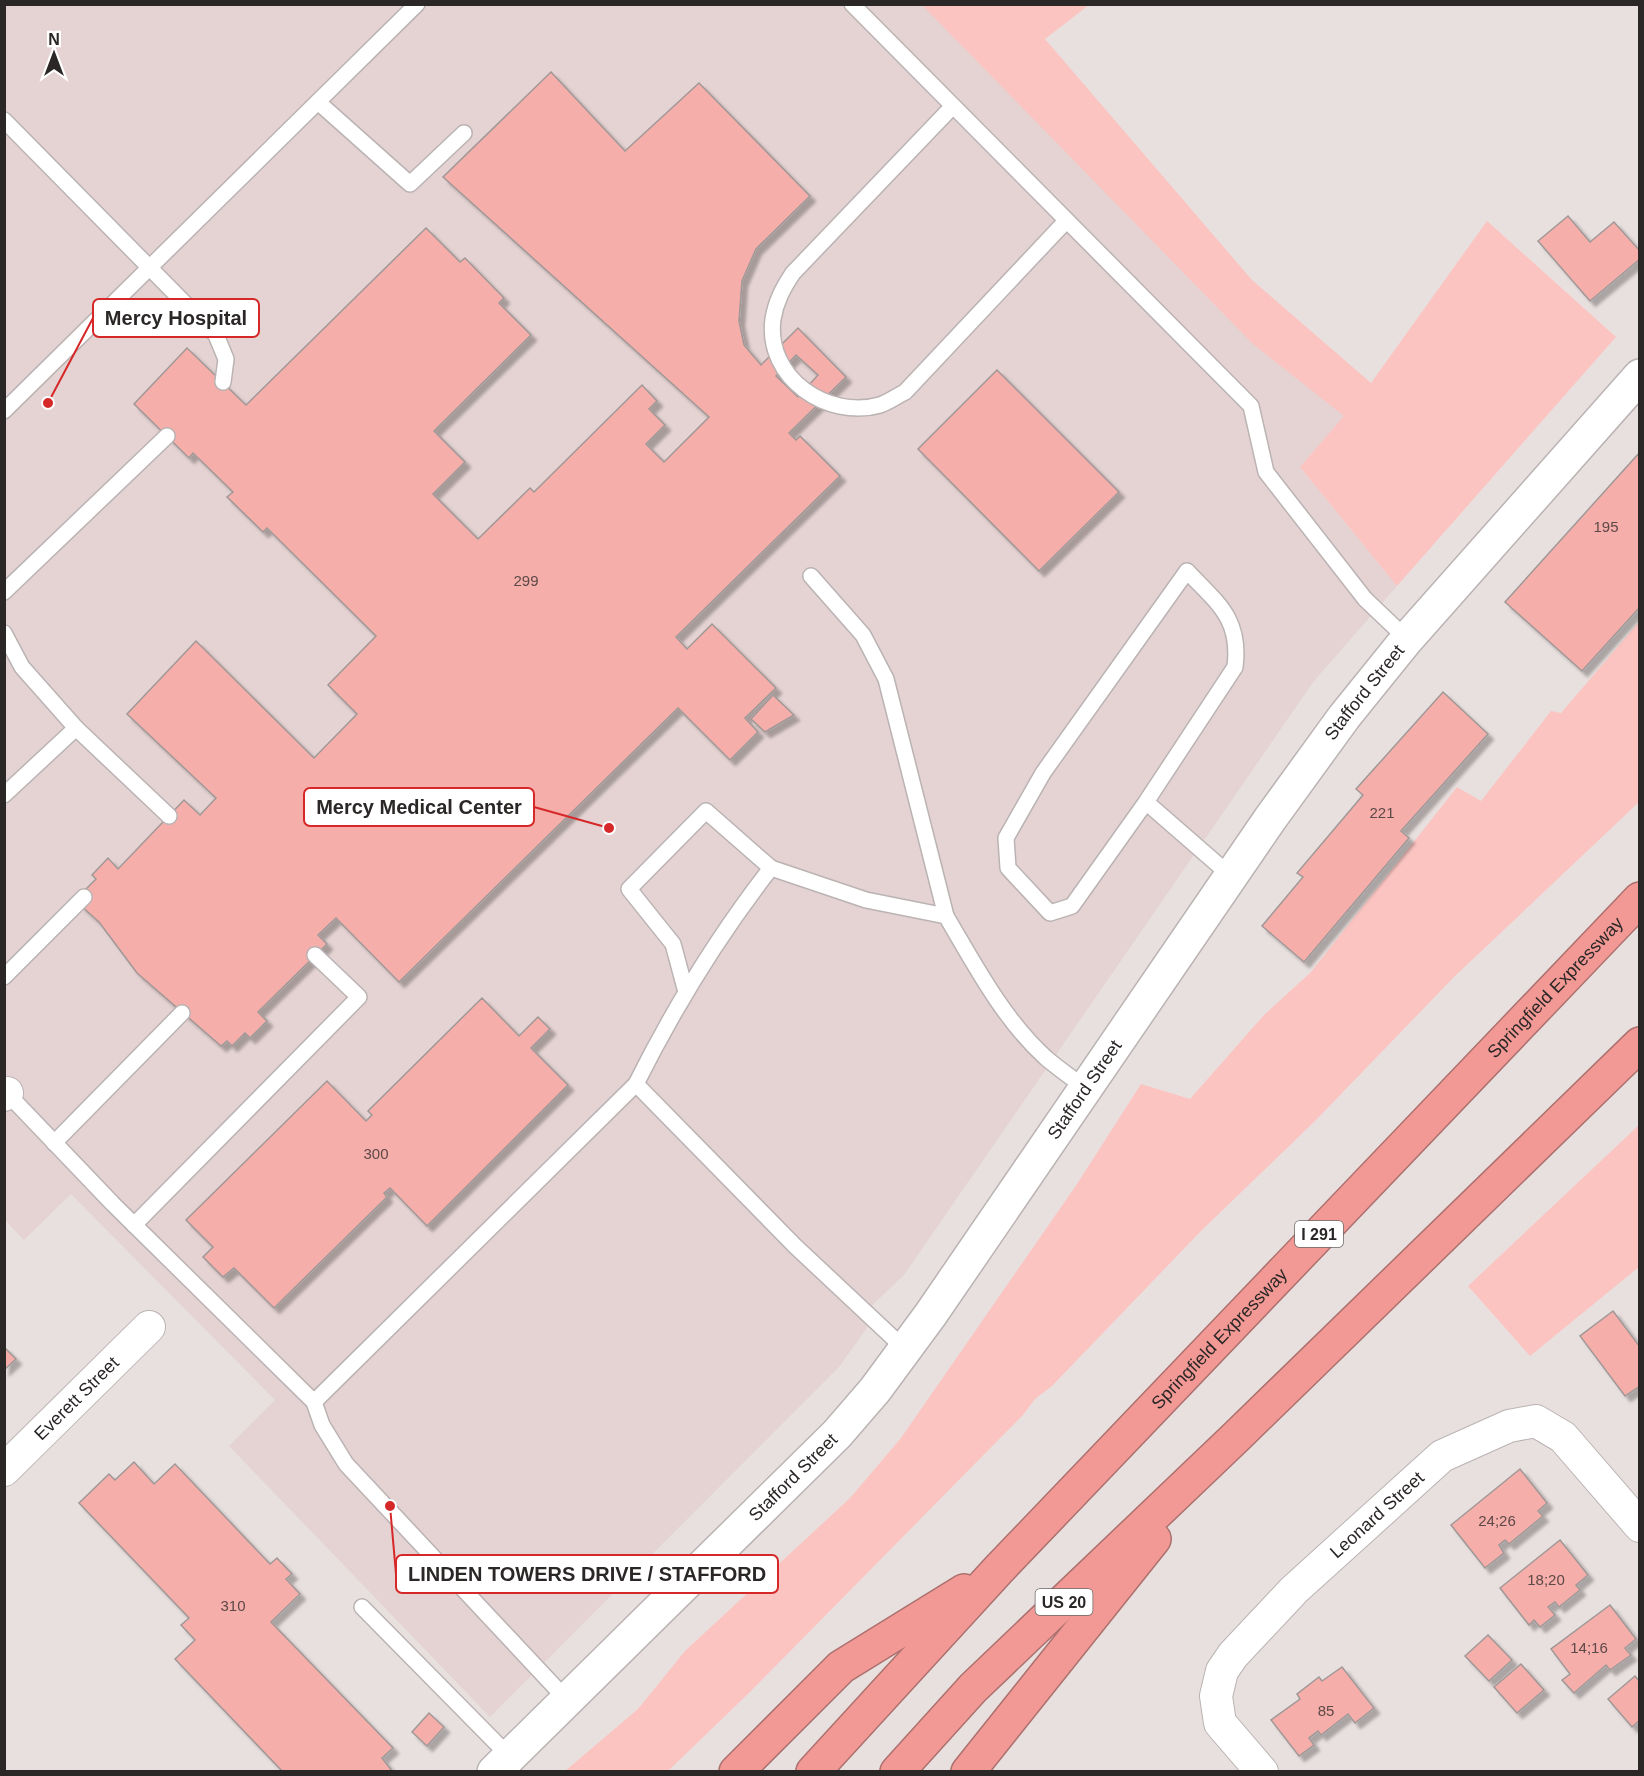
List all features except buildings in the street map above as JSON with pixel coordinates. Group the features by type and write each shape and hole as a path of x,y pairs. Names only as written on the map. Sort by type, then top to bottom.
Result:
{"highway":[{"name":"Springfield Expressway","path":"999,1569 1640,899"},
{"path":"968,1772 1236,1437 1640,1044"},
{"name":"US 20","path":"897,1772 973,1689 1236,1437"},
{"path":"736,1772 841,1667 999,1569"},
{"path":"813,1772 999,1569"}],"main road":[{"name":"Stafford Street","path":"502,1764 837,1434 906,1350 1312,759 1407,639 1640,376"}],"street":[{"name":"Everett Street","path":"4,1470 149,1327"},
{"name":"Leonard Street","path":"1262,1772 1220,1723 1216,1696 1222,1671 1233,1655 1294,1590 1442,1456 1509,1426 1536,1421 1563,1437 1640,1526"}],"lane":[{"path":"4,411 417,4"},
{"path":"852,4 1251,406 1266,472 1365,599 1407,639"},
{"path":"318,102 410,184 464,133"},
{"path":"953,106 793,273 778,296 773,322 775,348 786,372 805,392 828,404 855,408 881,404 905,392 1066,221"},
{"path":"4,120 216,335 226,359 223,382"},
{"path":"4,592 167,436"},
{"path":"1186,571 1229,617 1238,647 1235,667 1146,802 1072,906 1050,913 1008,868 1006,838 1043,773 1186,571"},
{"path":"811,576 863,635 886,679 946,916 985,981 1019,1029 1047,1058 1087,1089"},
{"path":"4,633 22,667 76,728 169,816"},
{"path":"4,795 76,728"},
{"path":"1146,802 1231,876"},
{"path":"686,992 673,944 629,889 706,811 771,868 866,900 946,916"},
{"path":"314,1402 636,1084 686,992 726,926 771,868"},
{"path":"4,977 84,897"},
{"path":"134,1225 359,997 315,955"},
{"path":"54,1143 182,1013"},
{"path":"636,1084 795,1246 906,1350"},
{"path":"5,1093 134,1225 314,1402 322,1425 346,1464 567,1700"},
{"path":"362,1607 502,1764"}],"shaded area":[{"path":"4,5 955,5 1345,416 1300,467 1397,586 1314,681 904,1275 865,1312 874,1318 839,1367 490,1717 229,1446 275,1400 71,1194 24,1240 5,1220"},
{"path":"922,5 1089,5 1045,39 1252,280 1371,383 1487,221 1616,337 1397,586 1300,467 1344,416 1253,344"},
{"path":"1639,622 1639,802 1454,977 1315,1121 1201,1231 1052,1386 1035,1399 1023,1415 751,1691 668,1771 565,1771 638,1709 685,1651 850,1498 901,1438 1077,1184 1141,1084 1190,1099 1264,1015 1311,972 1457,787 1481,801 1551,711 1561,713"},
{"path":"1639,1125 1639,1267 1530,1356 1468,1286"}],"place":[{"name":"Mercy Hospital","path":"48,403"},
{"name":"Mercy Medical Center","path":"609,828"},
{"name":"LINDEN TOWERS DRIVE / STAFFORD","path":"390,1506"}]}
